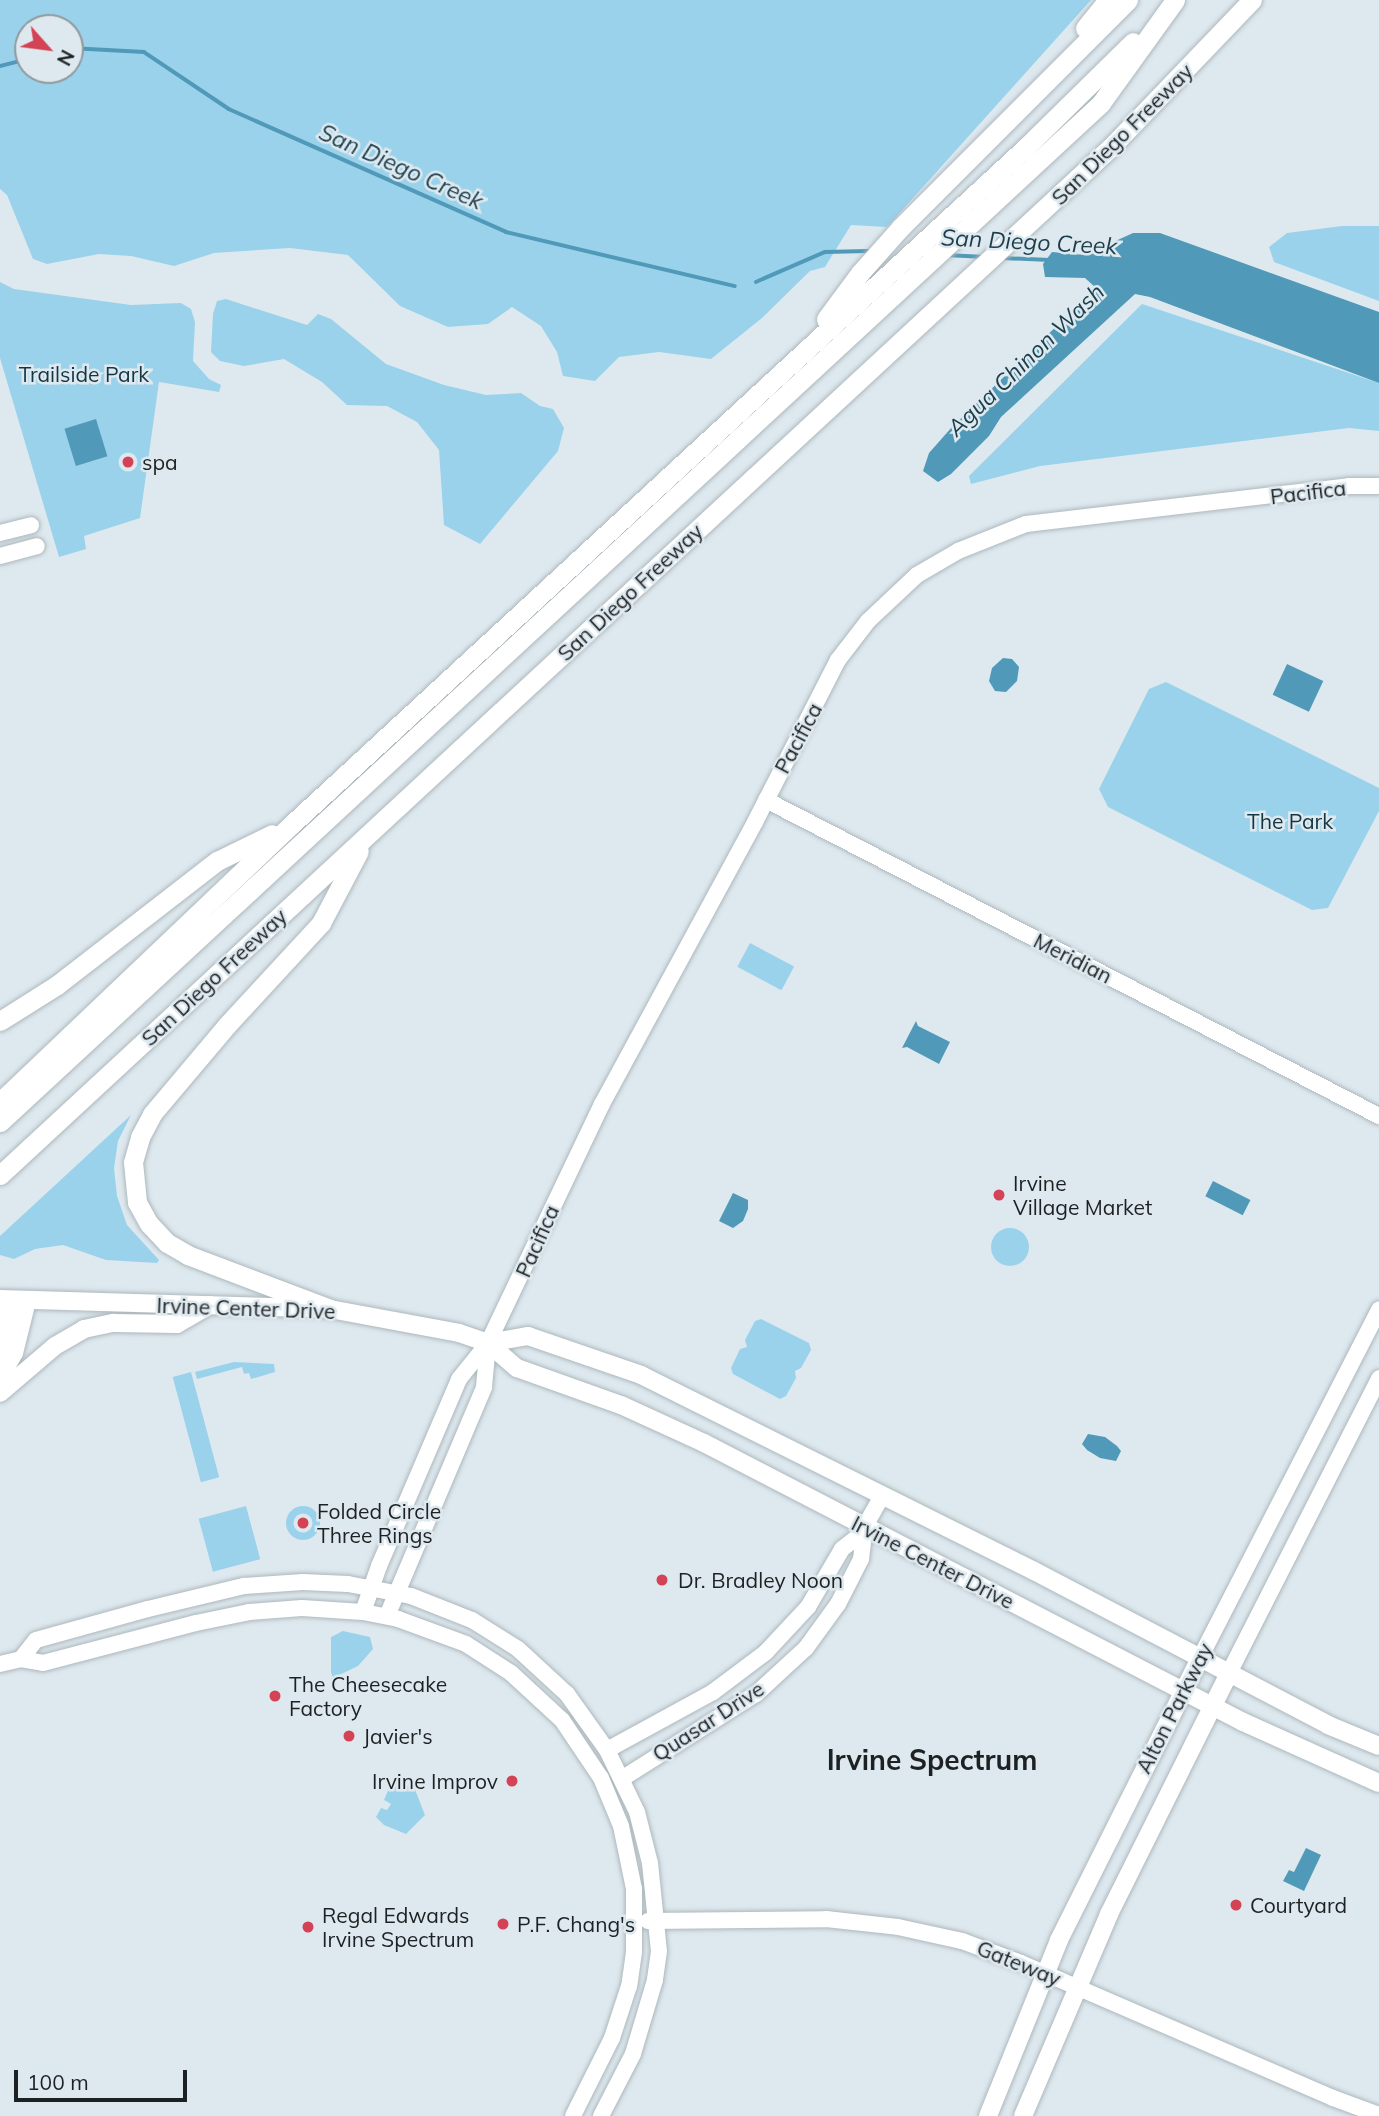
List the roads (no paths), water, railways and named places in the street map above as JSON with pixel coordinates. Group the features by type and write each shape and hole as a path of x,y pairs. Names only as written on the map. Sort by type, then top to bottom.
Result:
{"highway":[{"path":"1016,113 1108,0"},
{"path":"803,352 860,273 901,227 1128,0"},
{"path":"0,1102 292,824 1094,82 1174,0"},
{"path":"0,1122 1101,103 1174,0"},
{"name":"San Diego Freeway","path":"0,1175 1021,231 1171,88 1252,0"},
{"path":"0,1021 57,985 217,861 292,824"},
{"path":"330,1309 188,1255 167,1243 149,1224 137,1202 133,1162 145,1126 165,1097 321,923 366,837"}],"main road":[{"name":"Irvine Center Drive","path":"13,1300 330,1309 446,1328 488,1343 517,1368 621,1405 704,1443 864,1528 1213,1705 1379,1783"},
{"path":"0,1351 13,1300"},
{"path":"0,1378 14,1353 13,1300"},
{"path":"0,1393 55,1346 84,1329 113,1323 177,1324 210,1305"},
{"name":"Irvine Center Drive","path":"488,1343 528,1336 613,1364 709,1408 1328,1725 1379,1746"},
{"name":"Alton Parkway","path":"988,2116 1045,1973 1104,1846 1200,1658"},
{"name":"Alton Parkway","path":"1023,2116 1077,1986 1127,1876 1229,1673"}],"street":[{"name":"Pacifica","path":"363,1612 459,1380 488,1343 603,1104 838,660 885,603 917,575 958,551 999,533 1056,519 1349,486 1379,486"},
{"path":"0,533 31,525"},
{"path":"0,556 37,546"},
{"name":"Meridian","path":"766,800 1379,1116"},
{"name":"Alton Parkway","path":"1200,1658 1379,1309"},
{"name":"Pacifica","path":"387,1616 484,1387 488,1343"},
{"name":"Alton Parkway","path":"1229,1673 1379,1378"},
{"path":"864,1528 882,1496"},
{"name":"Quasar Drive","path":"607,1749 713,1692 787,1632 808,1607 842,1549 864,1528"},
{"name":"Quasar Drive","path":"623,1778 757,1694 806,1648 838,1604 861,1559 864,1528"},
{"path":"21,1659 36,1640 244,1586 303,1582 396,1593 460,1614 518,1649 568,1694 607,1749 623,1778 645,1837 657,1920 659,1955 647,2015 633,2054 601,2116"},
{"path":"0,1664 21,1659 43,1663 248,1612 302,1608 387,1616 441,1634 489,1658 522,1682 568,1728 601,1778 617,1815 631,1867 635,1923 632,1968 621,2012 573,2116"},
{"path":"787,1632 806,1648"},
{"name":"Gateway","path":"635,1923 657,1920 825,1919 898,1927 962,1941 1077,1986 1333,2098 1379,2115"}],"water":[{"name":"San Diego Creek","path":"1133,233 1160,233 1379,312 1379,383 1150,297 1135,294 1001,417 989,436 951,474 938,482 923,471 929,453 952,427 1096,288 1085,278 1045,277 1043,264 1052,252 1085,255"},
{"path":"96,419 107,456 76,466 64,429"},
{"path":"1003,658 1012,659 1019,667 1017,681 1006,692 995,691 989,681 992,668"},
{"path":"1287,664 1323,681 1309,712 1273,695"},
{"path":"916,1021 918,1026 950,1042 939,1064 907,1047 902,1048"},
{"path":"1213,1181 1250,1200 1243,1215 1205,1196"},
{"path":"733,1193 748,1200 748,1209 743,1221 733,1228 719,1221"},
{"path":"1088,1434 1105,1437 1117,1446 1121,1451 1116,1461 1100,1458 1087,1450 1082,1444"},
{"path":"1306,1848 1321,1855 1304,1891 1283,1881 1289,1870 1294,1872"}],"waterway":[{"name":"San Diego Creek","path":"84,49 144,52 229,109 506,232 735,286"},
{"name":"San Diego Creek","path":"0,66 14,62"},
{"name":"San Diego Creek","path":"756,282 825,252 868,251"},
{"name":"San Diego Creek","path":"946,255 980,257"},
{"name":"San Diego Creek","path":"1002,258 1050,260"}],"place":[{"name":"spa","path":"128,462"},
{"name":"Irvine Village Market","path":"999,1195"},
{"name":"Folded Circle Three Rings","path":"303,1523"},
{"name":"Dr. Bradley Noon","path":"662,1580"},
{"name":"The Cheesecake Factory","path":"275,1696"},
{"name":"Javier's","path":"349,1736"},
{"name":"Irvine Improv","path":"512,1781"},
{"name":"Courtyard","path":"1236,1905"},
{"name":"P.F. Chang's","path":"503,1924"},
{"name":"Regal Edwards Irvine Spectrum","path":"308,1927"}],"district":[{"name":"Irvine Spectrum","path":"932,1760"}],"water label":[{"name":"Agua Chinon Wash","path":"1026,360"}],"park label":[{"name":"Trailside Park","path":"84,374"},
{"name":"The Park","path":"1290,821"}]}
